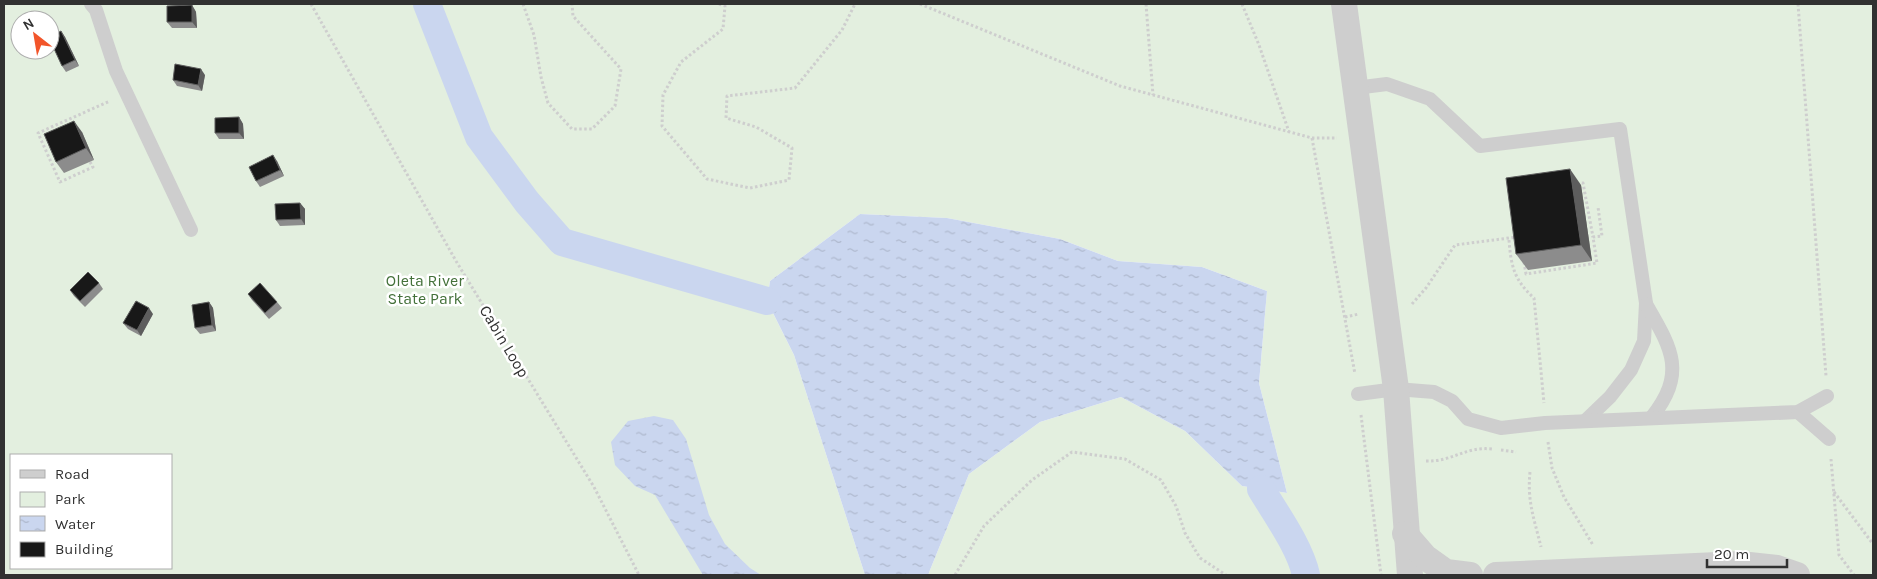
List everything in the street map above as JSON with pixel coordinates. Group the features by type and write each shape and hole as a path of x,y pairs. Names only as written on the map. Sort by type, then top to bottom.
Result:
{"street":[{"path":"1344,4 1396,389 1405,534 1410,575"},
{"path":"1405,534 1425,557 1446,572 1470,575"},
{"path":"1496,575 1740,564 1777,568 1797,575"}],"lane":[{"path":"91,4 126,94 191,230"},
{"path":"1356,88 1387,84 1430,100 1480,146 1620,129 1646,303 1644,342 1632,370 1610,396 1584,421"},
{"path":"1646,303 1664,334 1673,361 1671,386 1664,401 1651,418"},
{"path":"1358,394 1396,389 1434,392 1452,402 1468,419 1501,428 1584,421 1798,412 1827,396"},
{"path":"1798,412 1829,439"}],"path":[{"name":"Cabin Loop","path":"311,4 456,261 594,487 639,575"},
{"path":"523,4 534,35 541,77 548,103 572,129 592,130 615,106 621,69 573,16 572,4"},
{"path":"719,4 725,6 723,30 681,62 663,95 662,126 707,179 750,188 789,180 792,148 756,127 726,118 727,96 795,88 842,30 855,4"},
{"path":"920,4 1120,86 1312,138 1362,139"},
{"path":"1146,4 1152,95"},
{"path":"1242,4 1260,45 1290,132"},
{"path":"1798,4 1827,396"},
{"path":"90,162 93,168 60,182 38,134 126,94"},
{"path":"70,119 74,126"},
{"path":"1312,138 1358,394 1381,575"},
{"path":"1523,253 1526,274 1597,263 1583,183 1575,184"},
{"path":"1593,237 1602,236 1598,207"},
{"path":"1519,229 1522,236 1522,245"},
{"path":"1345,317 1386,307 1412,304 1426,288 1455,245 1522,236"},
{"path":"1829,439 1839,555 1854,575"},
{"path":"1401,460 1440,461 1478,447 1516,452"},
{"path":"955,575 984,526 1032,480 1072,452 1125,459 1161,480 1176,506 1185,533 1200,558 1226,575"},
{"path":"1530,472 1528,494 1532,518 1547,572"},
{"path":"1834,491 1873,544"}],"green space":[{"name":"Oleta River State Park","path":"4,4 1873,4 1873,575 928,575 969,474 1040,422 1121,397 1185,431 1242,486 1287,493 1259,383 1267,291 1202,267 1118,261 1060,239 947,218 860,214 770,281 767,301 794,355 865,575 4,575"}],"water":[{"path":"860,214 947,218 1060,239 1118,261 1202,267 1267,291 1259,383 1287,493 1242,486 1185,431 1121,397 1040,422 969,474 928,575 865,575 794,355 767,301 770,281"},
{"path":"654,416 673,420 686,439 709,515 725,544 750,568 761,575 703,575 655,495 635,486 615,465 611,442 628,421"}],"building":[{"path":"192,5 192,22 167,22 167,6"},
{"path":"60,31 75,60 62,66 59,60"},
{"path":"175,64 201,69 198,85 173,80"},
{"path":"239,117 239,133 215,133 215,118"},
{"path":"74,121 86,148 56,162 44,134"},
{"path":"273,155 280,170 256,181 249,167"},
{"path":"1570,169 1581,245 1516,254 1506,178"},
{"path":"300,203 301,219 276,220 275,204"},
{"path":"88,272 99,283 80,301 70,290"},
{"path":"260,283 277,302 265,313 248,294"},
{"path":"136,301 149,308 137,330 123,323"},
{"path":"209,302 212,325 195,328 192,305"}],"waterway":[{"path":"427,4 479,137 527,202 562,242 767,301"},
{"path":"1261,489 1299,553 1306,575"}]}
